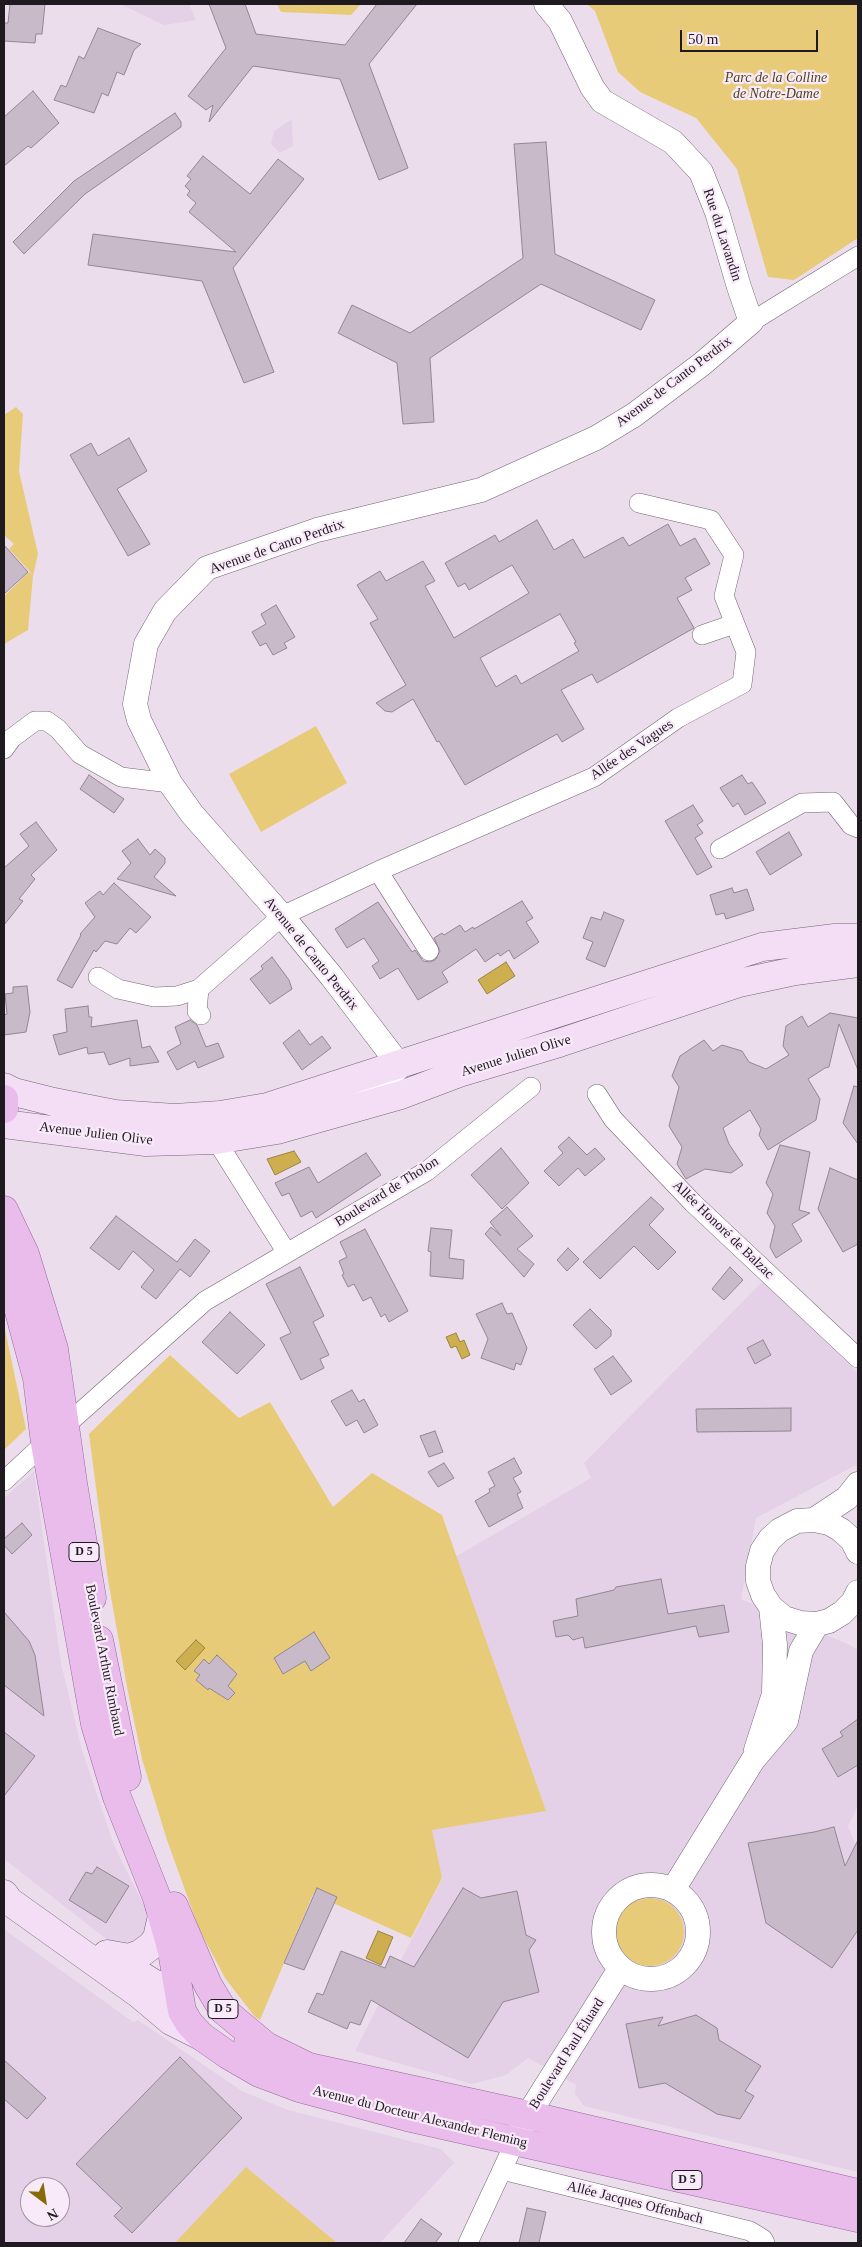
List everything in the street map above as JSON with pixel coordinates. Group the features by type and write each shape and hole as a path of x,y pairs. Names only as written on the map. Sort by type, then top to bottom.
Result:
{"main road":[{"name":"Avenue Julien Olive","path":"4,1086 14,1092 115,1114 175,1118 220,1116 267,1107 400,1066 461,1043 762,947 834,938 858,938"},
{"name":"Avenue Julien Olive","path":"4,1124 146,1142 216,1140 277,1130 401,1095 462,1072 754,980 795,971 858,963"},
{"path":"4,1099 4,1109"},
{"name":"Boulevard Arthur Rimbaud","path":"4,1210 25,1254 54,1349 98,1639 130,1788 169,1893 208,1985 223,2010 266,2046"},
{"name":"Boulevard Arthur Rimbaud","path":"4,1256 37,1378 45,1443 95,1724 117,1798 157,1898 172,1952 182,2011 189,2024 201,2036"},
{"path":"4,1883 48,1911 107,1954 153,1983 178,1993"},
{"name":"Avenue du Docteur Alexander Fleming","path":"4,1894 10,1901 139,1994 171,2021 201,2036 259,2073 299,2088 407,2117 858,2218"},
{"path":"107,1954 129,1958 140,1954 152,1945 157,1938 162,1916"},
{"path":"139,1994 178,1993 191,1983 196,1959"},
{"name":"Avenue du Docteur Alexander Fleming","path":"178,1993 185,2005 194,2014 217,2030 242,2043 266,2046 309,2067 528,2115 858,2193"}],"street":[{"name":"Rue du Lavandin","path":"546,4 560,20 592,86 602,101 673,142 701,172 717,212 751,322"},
{"path":"751,322 858,256"},
{"name":"Avenue de Canto Perdrix","path":"400,1066 332,977 282,916 192,814 170,783 140,720 135,704 146,644 165,611 207,568 318,530 480,490 596,438 634,416 702,364 751,322"},
{"name":"Allée des Vagues","path":"98,976 118,989 154,997 177,996 199,989 282,916 378,871 594,777 678,718 742,684 746,652 724,596 734,555 711,520 639,503"},
{"path":"702,635 734,624"},
{"path":"4,749 12,738 35,721 47,721 58,729 80,754 121,777 170,783"},
{"path":"720,849 802,803 833,802 851,825 858,828"},
{"path":"378,871 430,951"},
{"name":"Avenue Julien Olive","path":"754,980 834,956 858,954"},
{"path":"199,989 197,1011 201,1016"},
{"name":"Avenue Julien Olive","path":"277,1130 311,1110 386,1080 400,1066"},
{"name":"Boulevard de Tholon","path":"65,1426 205,1301 427,1171 530,1088"},
{"name":"Allée Honoré de Balzac","path":"597,1094 613,1119 693,1203 858,1358"},
{"path":"216,1140 286,1253"},
{"path":"4,1481 45,1443"},
{"path":"814,1520 847,1498 858,1484"},
{"path":"858,1552 852,1540 841,1530 829,1523 814,1520 797,1521 780,1530 770,1539 762,1551 758,1566 758,1581 763,1595 771,1607 784,1618 792,1621 817,1624 829,1621 842,1614 853,1602 858,1592"},
{"path":"753,1760 774,1694 775,1646 771,1607"},
{"path":"674,1888 753,1760 786,1720 801,1651 817,1624"},
{"path":"658,1885 674,1888 689,1902 696,1916 699,1934 693,1957 676,1972 658,1979 641,1979 620,1969 606,1949 603,1929 606,1915 614,1902 626,1891 639,1886 658,1885"},
{"name":"Boulevard Paul Éluard","path":"516,2140 528,2115 620,1969"},
{"path":"468,2243 516,2140"},
{"name":"Allée Jacques Offenbach","path":"502,2170 750,2231 763,2239 765,2243"}],"shaded area":[{"path":"120,4 189,4 196,20 164,25"},
{"path":"292,119 293,146 280,153 271,144 274,131"},
{"path":"506,962 515,976 487,994 478,980"},
{"path":"294,1151 301,1162 275,1175 267,1159"},
{"path":"763,1281 858,1373 858,1464 756,1518 741,1599 858,1650 858,1806 848,1826 858,1850 858,2172 584,2106 575,2094 576,2085 528,2058 506,2075 472,2084 355,2051 442,1879 430,1829 455,1557 591,1478 584,1463"},
{"path":"456,1333 460,1342 464,1340 470,1355 462,1359 456,1346 451,1348 446,1337"},
{"path":"34,1471 61,1663 82,1750 114,1845 150,1918 149,1935 132,1946 114,1945 4,1859 4,1498"},
{"path":"196,1640 205,1648 185,1670 176,1661"},
{"path":"4,1927 5,1930 133,2022 138,2020 242,2091 288,2110 441,2149 454,2163 380,2243 4,2243"},
{"path":"378,1931 393,1937 381,1965 366,1958"}],"green space":[{"path":"277,4 361,4 351,15 281,12"},
{"name":"Parc de la Colline de Notre-Dame","path":"587,4 858,4 858,238 794,280 768,277 737,169 696,118 640,92 618,72 595,11"},
{"path":"16,407 23,414 19,471 38,554 33,576 28,630 4,644 4,596 29,572 33,575 9,549 14,544 4,535 4,415"},
{"path":"316,726 347,783 261,832 229,774"},
{"path":"4,1325 26,1429 4,1450"},
{"path":"170,1355 239,1418 270,1402 333,1507 372,1473 442,1515 546,1811 432,1830 442,1878 411,1938 313,1894 260,2020 255,2017 225,1978 199,1929 167,1840 142,1759 108,1580 89,1434"},
{"path":"650,1898 663,1901 674,1908 681,1919 684,1932 681,1945 674,1956 663,1963 650,1966 637,1963 626,1956 619,1945 616,1932 619,1919 626,1908 637,1901"},
{"path":"246,2167 337,2243 175,2243"}],"building":[{"path":"10,4 45,4 42,34 36,34 35,43 4,41 4,23 8,23"},
{"path":"209,4 245,4 256,34 345,45 377,4 417,4 369,64 408,168 379,180 340,79 253,66 209,122 213,105 206,110 188,96 226,48"},
{"path":"98,28 141,44 134,50 124,75 117,72 108,96 102,93 94,113 54,100 61,85 66,87 79,56 84,59"},
{"path":"33,91 59,123 31,148 28,146 4,166 4,117"},
{"path":"175,113 181,122 181,127 85,194 24,254 13,242 74,181"},
{"path":"546,142 555,254 655,300 641,330 541,284 430,358 434,422 403,424 397,363 338,333 352,305 410,333 523,258 514,144"},
{"path":"203,156 250,194 278,159 304,179 233,268 274,372 244,383 202,281 88,265 93,234 236,252 189,212 196,203 187,195 190,191 185,186 191,179 187,176"},
{"path":"129,438 147,471 117,489 150,544 128,556 70,455 91,443 98,456"},
{"path":"537,520 554,550 573,539 584,558 623,537 629,546 668,524 680,546 695,538 710,564 685,578 692,590 677,598 694,628 597,683 592,674 561,690 584,729 562,742 557,734 465,785 439,741 437,742 413,699 392,712 385,711 376,703 406,685 370,623 378,619 357,585 380,571 386,581 423,561 435,581 425,586 454,638 529,593 512,565 469,590 465,583 458,587 445,563 495,535 499,542","holes":["560,614 576,642 574,643 579,651 521,684 516,675 496,687 480,658"]},
{"path":"4,545 28,572 4,594"},
{"path":"276,605 295,637 284,643 287,648 273,655 266,643 260,646 252,632 266,624 261,614"},
{"path":"89,775 124,799 114,813 80,789"},
{"path":"742,775 748,784 752,782 766,803 745,815 738,803 733,807 720,788"},
{"path":"693,805 703,821 697,825 703,833 695,838 712,867 697,875 665,821"},
{"path":"36,822 57,850 31,875 35,879 19,899 23,901 4,925 4,868 29,846 20,834"},
{"path":"789,832 802,855 770,875 756,852"},
{"path":"138,839 150,855 155,849 165,858 165,863 154,877 176,896 117,879 131,863 122,851"},
{"path":"114,883 151,917 136,933 130,928 117,944 105,941 96,952 94,950 72,988 57,980 80,934 95,917 85,903 100,891 103,895"},
{"path":"732,888 734,893 747,889 754,910 726,919 724,913 716,915 710,895"},
{"path":"522,901 533,918 526,922 539,942 514,959 509,950 500,956 498,953 485,962 476,949 442,972 448,982 418,1000 398,968 380,979 372,966 379,961 364,938 347,948 335,929 378,902 412,952 415,950 423,961 430,962 435,960 440,951 434,938 442,933 444,935 460,925 465,932 473,927 474,929"},
{"path":"604,912 624,920 605,967 586,959 593,942 583,938 591,917 601,920"},
{"path":"272,957 289,980 292,989 270,1004 250,979 263,969 261,966"},
{"path":"27,986 30,1012 26,1032 4,1035 4,1015 7,1014 5,994 13,993 13,987"},
{"path":"88,1006 89,1017 92,1017 91,1027 137,1020 142,1048 150,1046 159,1062 130,1066 130,1058 109,1065 104,1052 88,1054 87,1047 59,1055 53,1035 67,1032 65,1009"},
{"path":"830,1013 858,1018 858,1070 839,1024 829,1067 808,1079 820,1099 816,1120 768,1150 759,1135 761,1129 750,1110 723,1128 729,1144 743,1165 731,1173 705,1169 686,1179 677,1164 682,1147 669,1126 679,1087 672,1076 680,1056 704,1040 713,1051 722,1045 742,1051 749,1062 766,1069 789,1055 783,1046 786,1026 802,1016 808,1027"},
{"path":"190,1020 197,1025 206,1047 218,1043 224,1057 198,1068 195,1061 177,1070 167,1052 181,1044 175,1027"},
{"path":"299,1030 310,1045 322,1036 331,1048 302,1070 283,1043"},
{"path":"854,1086 858,1087 858,1144 843,1123"},
{"path":"569,1137 587,1155 595,1148 605,1159 585,1176 578,1168 559,1186 544,1171 563,1153 558,1147"},
{"path":"780,1145 810,1152 799,1210 810,1213 792,1224 802,1241 776,1258 770,1247 775,1226 767,1213 773,1194 766,1183"},
{"path":"501,1148 529,1183 502,1209 471,1175"},
{"path":"366,1153 381,1175 316,1218 312,1211 301,1217 289,1193 282,1196 275,1183 309,1167 318,1183"},
{"path":"830,1168 858,1180 858,1244 843,1252 818,1209"},
{"path":"651,1197 664,1209 649,1225 676,1252 658,1270 634,1246 600,1279 583,1262"},
{"path":"507,1207 533,1236 517,1249 534,1264 524,1277 485,1234 491,1227 501,1236 490,1222"},
{"path":"116,1216 177,1262 195,1239 210,1251 190,1277 180,1269 156,1299 141,1287 154,1270 133,1251 119,1270 90,1248"},
{"path":"431,1228 452,1230 449,1258 464,1260 463,1279 430,1276 431,1252 428,1251"},
{"path":"365,1229 408,1311 389,1322 385,1314 381,1317 371,1297 363,1301 354,1284 348,1287 342,1275 344,1274 339,1261 347,1257 340,1242"},
{"path":"568,1248 579,1259 567,1271 557,1260"},
{"path":"300,1267 324,1316 313,1322 329,1355 320,1359 324,1368 301,1380 280,1338 291,1333 266,1284"},
{"path":"730,1267 743,1280 724,1300 712,1289"},
{"path":"502,1303 507,1314 512,1313 527,1348 521,1365 516,1363 514,1370 481,1358 488,1339 476,1314"},
{"path":"590,1309 611,1330 611,1336 596,1349 573,1325"},
{"path":"230,1312 265,1345 237,1374 202,1342"},
{"path":"763,1340 771,1355 755,1364 747,1348"},
{"path":"613,1356 632,1381 611,1395 594,1369"},
{"path":"352,1390 359,1402 364,1399 378,1425 364,1433 357,1420 346,1426 331,1401"},
{"path":"791,1408 791,1431 697,1432 696,1409"},
{"path":"435,1431 443,1452 429,1457 420,1436"},
{"path":"514,1458 522,1473 513,1478 521,1492 517,1494 523,1508 489,1527 475,1501 490,1492 489,1489 495,1486 488,1472"},
{"path":"444,1463 454,1478 438,1487 428,1472"},
{"path":"22,1523 32,1535 12,1554 4,1545 4,1539"},
{"path":"661,1579 668,1614 724,1605 729,1632 699,1637 696,1626 585,1648 583,1637 573,1640 568,1635 556,1637 553,1621 578,1616 576,1599 614,1590 616,1587"},
{"path":"4,1612 29,1641 35,1655 44,1716 4,1685"},
{"path":"314,1632 330,1658 311,1671 305,1661 283,1674 274,1658"},
{"path":"217,1655 237,1674 228,1686 235,1693 228,1700 209,1688 208,1690 196,1680 200,1675 194,1671 204,1659 209,1664"},
{"path":"858,1719 858,1765 838,1777 822,1749 843,1736 840,1732"},
{"path":"4,1732 35,1756 4,1796"},
{"path":"834,1827 845,1866 858,1840 858,1930 832,1968 766,1923 748,1843"},
{"path":"97,1867 129,1886 106,1923 69,1900 86,1872 92,1874"},
{"path":"317,1888 337,1897 304,1970 284,1963"},
{"path":"463,1888 481,1898 517,1891 526,1935 536,1940 529,1950 539,1992 503,2002 468,2058 371,2000 360,2025 350,2022 347,2029 308,2012 317,1993 323,1995 341,1951 385,1968 390,1956 414,1967"},
{"path":"696,2015 717,2028 719,2040 761,2066 745,2091 754,2096 740,2119 717,2114 665,2083 639,2088 626,2024 663,2017 658,2026"},
{"path":"180,2057 242,2118 132,2233 114,2216 122,2208 76,2164"},
{"path":"4,2060 46,2098 27,2119 4,2099"},
{"path":"527,2208 546,2212 539,2243 519,2243"},
{"path":"421,2219 442,2234 435,2243 404,2243"}]}
